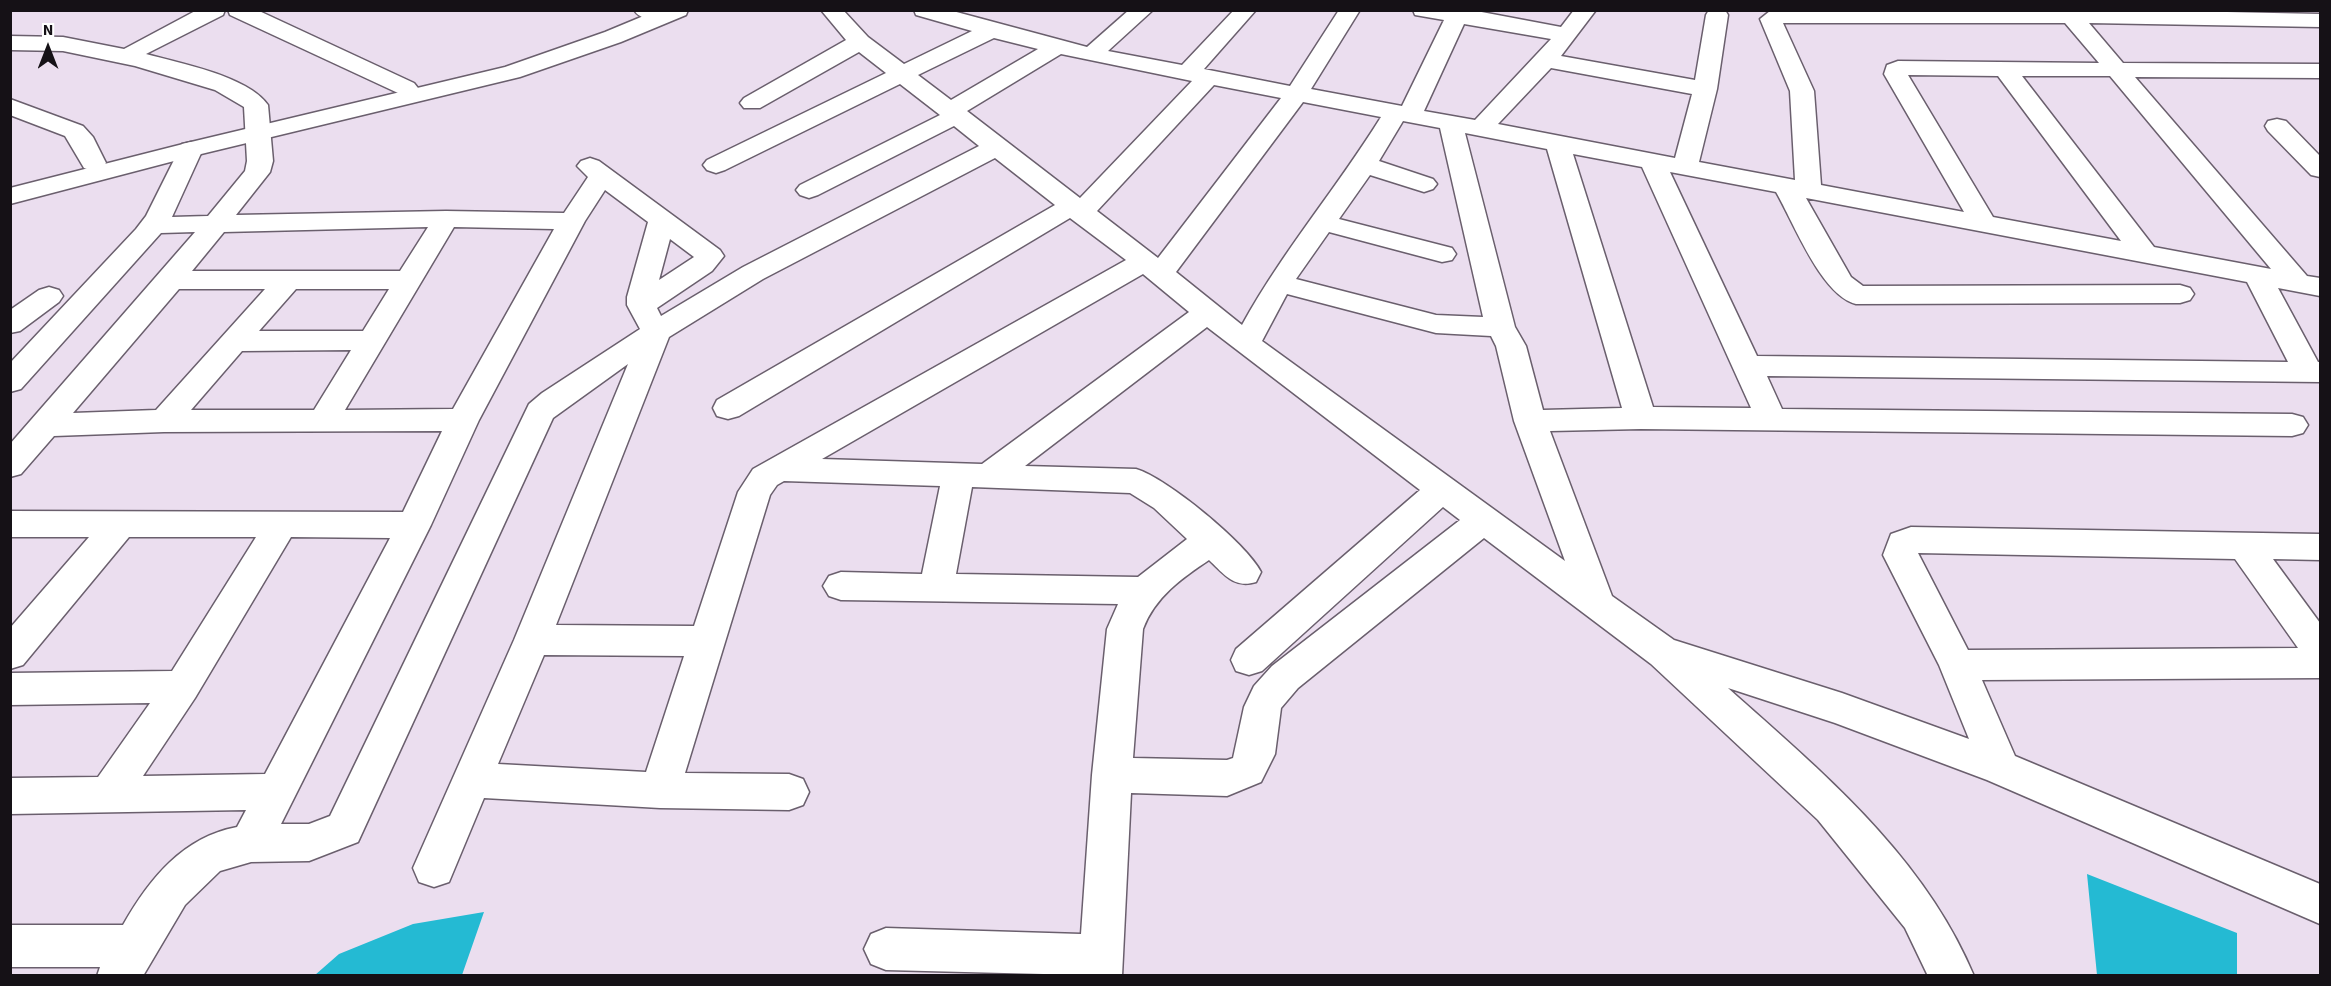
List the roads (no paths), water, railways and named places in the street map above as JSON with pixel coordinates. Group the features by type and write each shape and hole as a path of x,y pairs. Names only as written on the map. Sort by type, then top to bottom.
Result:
{"street":[{"path":"126,58 144,45 215,10"},
{"path":"238,10 406,88"},
{"path":"10,183 512,72 613,37 678,10"},
{"path":"831,10 860,42 955,112 996,147 1153,268 1246,344 1599,607 1664,652 1832,807 1920,914 1952,975"},
{"path":"924,10 979,20 1057,47 1091,55 1482,127 1558,144 2309,285"},
{"path":"1091,55 1143,10"},
{"path":"728,408 1076,210 1198,75 1246,10"},
{"path":"660,790 754,492 765,477 1153,268 1296,94 1350,10"},
{"path":"1423,10 1458,14 1567,35"},
{"path":"1482,127 1546,60 1586,10"},
{"path":"10,196 191,149 257,128 564,45 647,11"},
{"path":"2069,13 2116,69 2309,285"},
{"path":"2180,294 1856,295 1846,290 1840,282 1798,189 1805,107 1802,91 1772,19 1786,15 2069,13 2289,15 2320,20"},
{"path":"1246,344 1279,283 1403,114 1458,14"},
{"path":"1685,168 1705,89 1717,15"},
{"path":"2289,15 2320,42"},
{"path":"716,165 901,73 979,20"},
{"path":"752,103 860,42"},
{"path":"10,44 71,45 126,58 239,91 256,105 260,161 257,172 171,280 10,466"},
{"path":"809,190 955,112 1057,47"},
{"path":"1546,60 1705,89"},
{"path":"1984,224 1895,70 1905,68 2320,71"},
{"path":"2005,69 2144,253"},
{"path":"10,106 74,131 81,137 93,163"},
{"path":"1450,121 1500,327 1511,345 1530,422 1599,607"},
{"path":"2277,126 2320,170"},
{"path":"1558,144 1641,418"},
{"path":"648,318 753,273 996,147"},
{"path":"10,382 23,351 124,261 153,225 191,149"},
{"path":"1652,161 1772,420"},
{"path":"1364,165 1424,184"},
{"path":"10,946 127,961 168,894 192,866 223,848 250,843 296,844 323,841 344,829 540,412 648,318 710,256 596,171 572,221 463,420 414,525 250,843"},
{"path":"153,225 446,219 572,221"},
{"path":"323,420 411,280 446,219"},
{"path":"434,868 532,640 648,318 661,221"},
{"path":"1325,223 1442,254"},
{"path":"2257,275 2314,372"},
{"path":"171,280 411,280"},
{"path":"164,421 288,280"},
{"path":"1279,283 1436,324 1500,327"},
{"path":"10,324 49,296"},
{"path":"936,589 974,476 1207,313"},
{"path":"235,341 374,340"},
{"path":"1745,366 2314,372"},
{"path":"1530,422 1641,418 2292,425"},
{"path":"45,425 164,421 463,420"},
{"path":"776,470 1136,482 1166,499 1212,540 1244,573"},
{"path":"1249,660 1442,489"},
{"path":"1112,775 1227,778 1238,777 1248,771 1253,763 1261,712 1267,697 1285,678 1484,520"},
{"path":"109,794 182,687 282,523"},
{"path":"10,524 414,525"},
{"path":"10,654 120,524"},
{"path":"886,949 1101,966 1112,775 1125,629 1131,610 1144,591 1212,540"},
{"path":"2001,768 1957,664 1900,555 1903,543 1911,540 2320,547"},
{"path":"2244,545 2320,650"},
{"path":"842,586 1144,591"},
{"path":"532,640 708,641"},
{"path":"1664,652 1842,709 2001,768 2320,904"},
{"path":"1957,664 2320,663"},
{"path":"10,689 182,687"},
{"path":"470,780 660,790 789,792"},
{"path":"10,796 275,792"}],"water":[{"path":"2087,874 2237,933 2237,975 2097,975"},
{"path":"484,912 462,975 315,975 339,954 413,924"}]}
